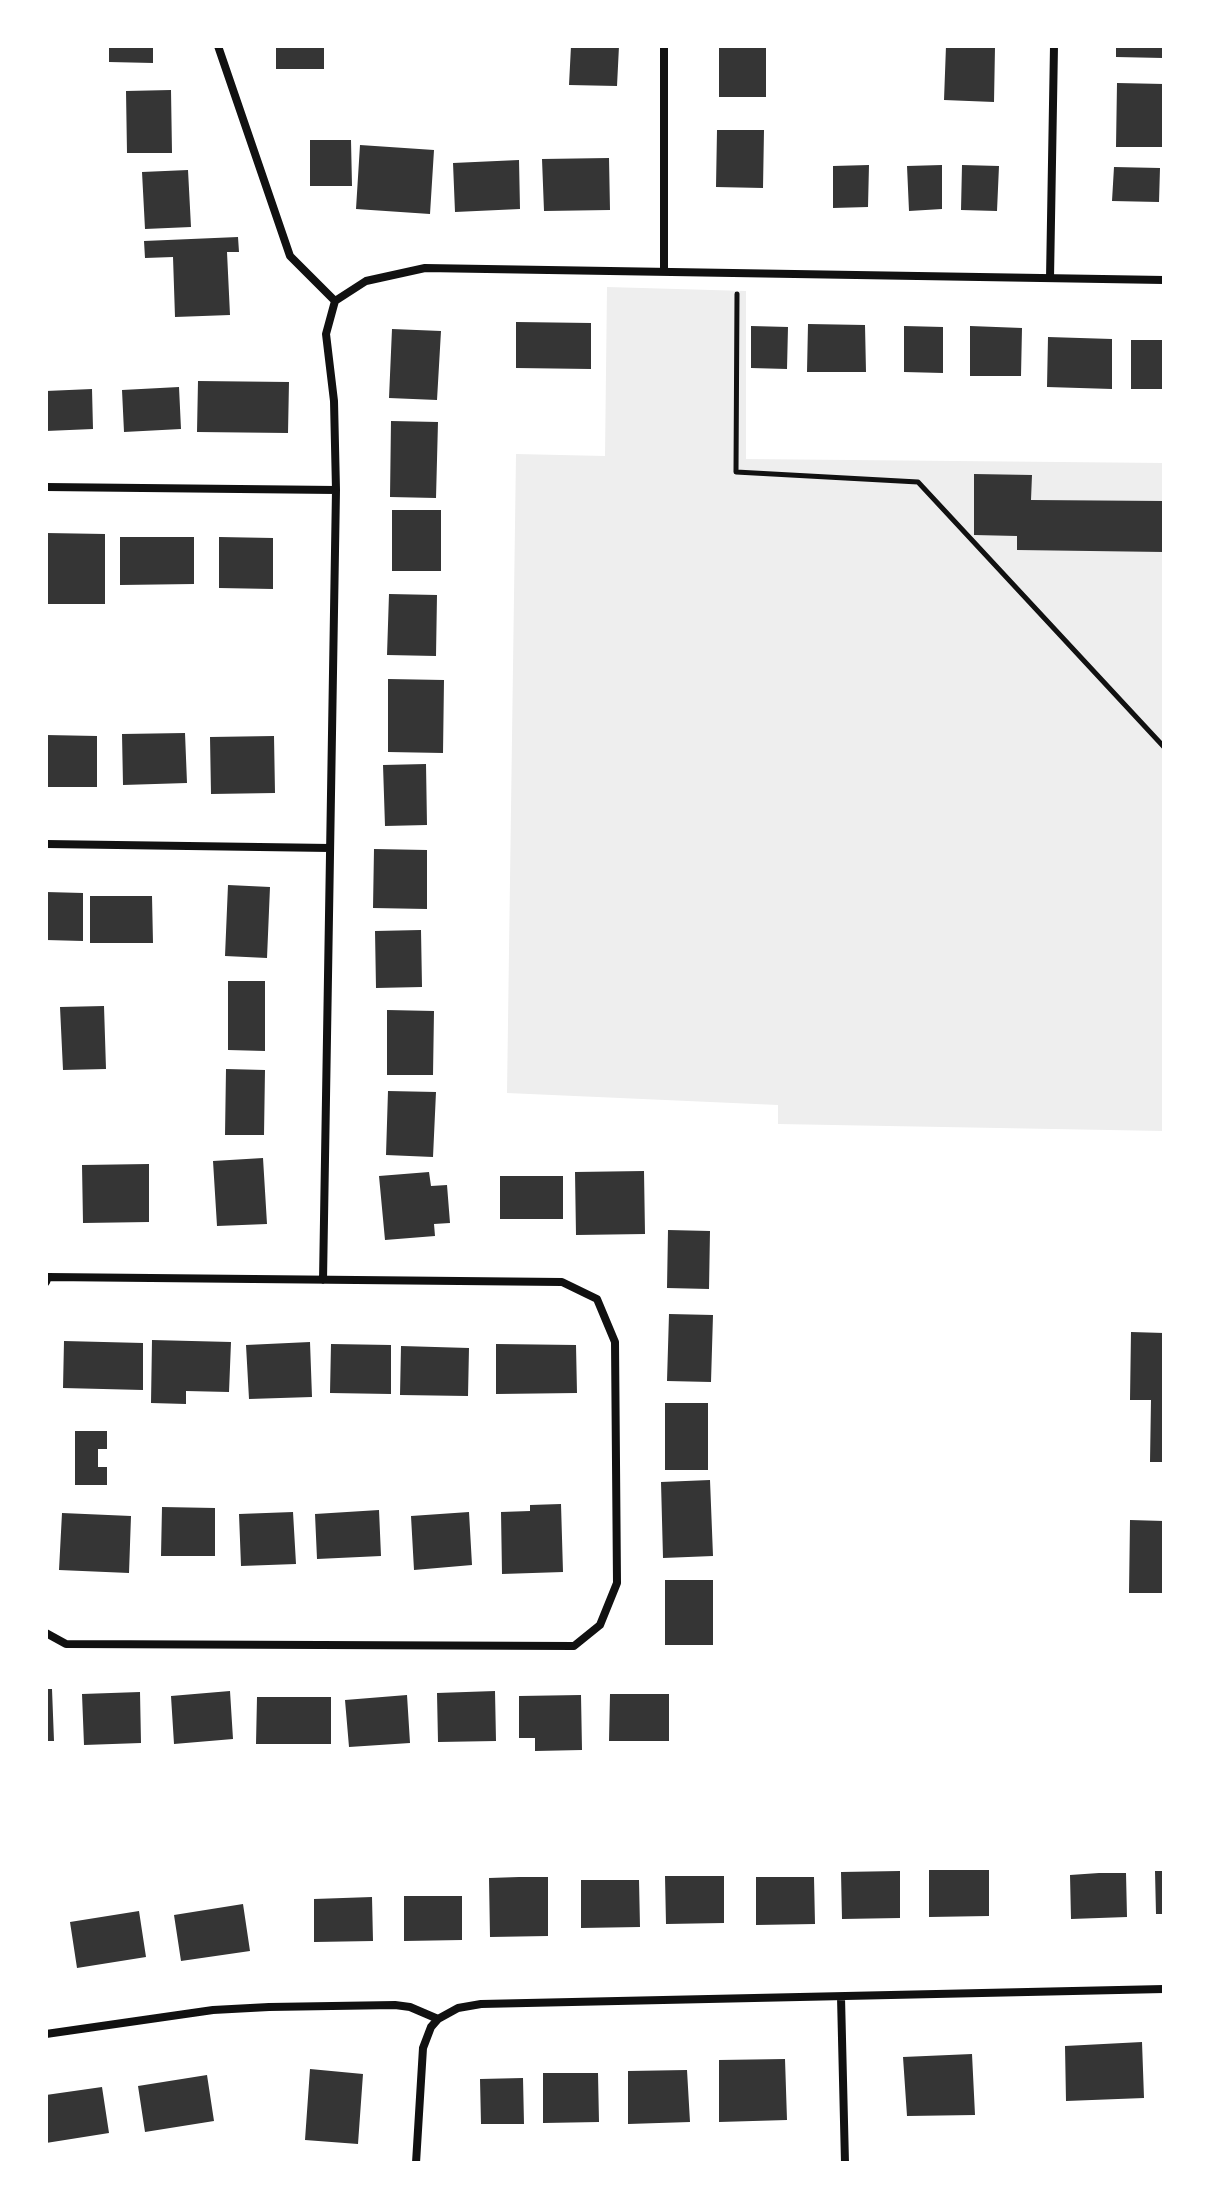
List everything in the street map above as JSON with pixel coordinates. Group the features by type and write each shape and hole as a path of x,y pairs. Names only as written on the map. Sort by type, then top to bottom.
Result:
{"street":[{"path":"218,46 290,256 335,301"},
{"path":"664,46 664,272"},
{"path":"1050,278 1054,46"},
{"path":"323,1280 336,490 334,401 326,334 335,301 366,281 425,268 1164,280"},
{"path":"46,487 336,490"},
{"path":"46,844 330,848"},
{"path":"46,1633 66,1644 574,1646 600,1625 617,1583 615,1342 597,1299 562,1282 47,1277"},
{"path":"416,2163 423,2048 431,2027 438,2019 458,2008 481,2004 1164,1989"},
{"path":"841,1997 845,2163"},
{"path":"46,2034 213,2010 283,2006 395,2005 410,2007 438,2019"}],"path":[{"path":"737,273 736,472 918,482 1164,747"}],"shaded area":[{"path":"607,287 746,291 746,459 1164,463 1164,1131 778,1124 778,1105 507,1093 516,454 605,456"}],"building":[{"path":"109,46 153,46 153,63 109,62"},
{"path":"276,46 324,46 324,69 276,69"},
{"path":"571,46 619,46 617,86 569,85"},
{"path":"719,46 766,46 766,97 719,97"},
{"path":"946,46 995,47 994,102 944,100"},
{"path":"1116,46 1163,46 1163,58 1116,57"},
{"path":"1117,83 1164,84 1162,147 1116,147"},
{"path":"171,90 172,153 127,153 126,91"},
{"path":"717,130 764,130 763,188 716,187"},
{"path":"310,140 351,140 352,186 310,186"},
{"path":"360,145 434,150 430,214 356,209"},
{"path":"609,158 610,210 544,211 542,159"},
{"path":"519,160 520,209 455,212 453,163"},
{"path":"869,165 868,207 833,208 833,166"},
{"path":"942,165 942,209 909,211 907,166"},
{"path":"962,165 999,166 997,211 961,210"},
{"path":"1114,167 1160,168 1159,202 1112,201"},
{"path":"188,170 191,227 145,229 142,172"},
{"path":"238,237 239,252 227,252 230,315 175,317 173,257 145,258 144,241"},
{"path":"516,322 591,323 591,369 516,368"},
{"path":"808,324 865,325 866,372 807,372"},
{"path":"751,326 788,327 787,369 751,368"},
{"path":"904,326 943,327 943,373 904,372"},
{"path":"970,326 1022,328 1021,376 970,376"},
{"path":"392,329 441,331 437,400 389,398"},
{"path":"1048,337 1112,339 1112,389 1047,387"},
{"path":"1131,340 1164,340 1164,389 1131,389"},
{"path":"198,381 289,382 288,433 197,432"},
{"path":"179,387 181,429 124,432 122,390"},
{"path":"92,389 93,429 46,431 46,391"},
{"path":"391,421 438,422 436,498 390,497"},
{"path":"974,474 1032,475 1031,500 1164,501 1164,552 1017,550 1017,536 974,535"},
{"path":"392,510 441,510 441,571 392,571"},
{"path":"46,533 105,534 105,604 46,604"},
{"path":"120,537 194,537 194,584 120,585"},
{"path":"219,537 273,538 273,589 219,588"},
{"path":"389,594 437,595 436,656 387,655"},
{"path":"388,679 444,680 443,753 388,752"},
{"path":"185,733 187,783 123,785 122,734"},
{"path":"46,735 97,736 97,787 46,787"},
{"path":"274,736 275,793 211,794 210,737"},
{"path":"426,764 427,825 385,826 383,765"},
{"path":"374,849 427,850 427,909 373,908"},
{"path":"228,885 270,887 267,958 225,956"},
{"path":"46,892 83,893 83,941 46,940"},
{"path":"90,896 152,896 153,943 90,943"},
{"path":"421,930 422,987 376,988 375,931"},
{"path":"228,981 265,981 265,1051 228,1050"},
{"path":"104,1006 106,1069 63,1070 60,1007"},
{"path":"387,1010 434,1011 433,1075 387,1075"},
{"path":"226,1069 265,1070 264,1135 225,1135"},
{"path":"388,1091 436,1092 433,1157 386,1155"},
{"path":"263,1158 267,1224 217,1226 213,1161"},
{"path":"149,1164 149,1222 83,1223 82,1165"},
{"path":"644,1171 645,1234 576,1235 575,1172"},
{"path":"429,1172 431,1186 447,1185 450,1223 434,1224 435,1236 385,1240 379,1176"},
{"path":"500,1176 563,1176 563,1219 500,1219"},
{"path":"668,1230 710,1231 709,1289 667,1288"},
{"path":"669,1314 713,1315 711,1382 667,1381"},
{"path":"1131,1332 1164,1333 1164,1462 1150,1462 1151,1400 1130,1400"},
{"path":"152,1340 231,1342 229,1392 186,1391 186,1404 151,1403"},
{"path":"64,1341 143,1343 143,1390 63,1388"},
{"path":"310,1342 312,1397 249,1399 246,1345"},
{"path":"331,1344 391,1345 391,1394 330,1393"},
{"path":"496,1344 576,1345 577,1393 496,1394"},
{"path":"401,1346 469,1348 468,1396 400,1395"},
{"path":"665,1403 708,1403 708,1470 665,1470"},
{"path":"75,1431 107,1431 107,1449 98,1449 98,1467 107,1467 107,1485 75,1485"},
{"path":"710,1480 713,1556 663,1558 661,1482"},
{"path":"561,1504 563,1572 502,1574 501,1512 530,1511 530,1505"},
{"path":"162,1507 215,1508 215,1556 161,1556"},
{"path":"379,1510 381,1556 317,1559 315,1514"},
{"path":"293,1512 296,1564 241,1566 239,1514"},
{"path":"469,1512 472,1565 414,1570 411,1516"},
{"path":"62,1513 131,1516 129,1573 59,1570"},
{"path":"1130,1520 1164,1521 1164,1593 1129,1593"},
{"path":"665,1580 713,1580 713,1645 665,1645"},
{"path":"46,1689 52,1689 54,1741 46,1741"},
{"path":"230,1691 233,1739 174,1744 171,1696"},
{"path":"495,1691 496,1741 438,1742 437,1693"},
{"path":"140,1692 141,1743 84,1745 82,1694"},
{"path":"610,1694 669,1694 669,1741 609,1741"},
{"path":"407,1695 410,1743 349,1747 345,1700"},
{"path":"581,1695 582,1750 535,1751 535,1738 519,1738 519,1696"},
{"path":"257,1697 331,1697 331,1744 256,1744"},
{"path":"929,1870 989,1870 989,1916 929,1917"},
{"path":"900,1871 900,1918 842,1919 841,1872"},
{"path":"1155,1871 1164,1871 1164,1914 1156,1914"},
{"path":"1126,1873 1127,1917 1071,1919 1070,1875"},
{"path":"665,1876 724,1876 724,1923 666,1924"},
{"path":"548,1877 548,1936 490,1937 489,1878"},
{"path":"756,1877 814,1877 815,1924 756,1925"},
{"path":"581,1880 639,1880 640,1927 581,1928"},
{"path":"404,1896 462,1896 462,1940 404,1941"},
{"path":"372,1897 373,1941 314,1942 314,1899"},
{"path":"243,1904 250,1951 181,1961 174,1915"},
{"path":"139,1911 146,1957 77,1968 70,1922"},
{"path":"1142,2042 1144,2098 1066,2101 1065,2046"},
{"path":"972,2054 975,2115 907,2116 903,2057"},
{"path":"785,2059 787,2120 719,2122 719,2060"},
{"path":"310,2069 363,2074 358,2144 305,2140"},
{"path":"687,2070 690,2122 628,2124 628,2071"},
{"path":"543,2073 598,2073 599,2122 543,2123"},
{"path":"207,2075 214,2121 145,2132 138,2086"},
{"path":"523,2078 524,2124 481,2124 480,2079"},
{"path":"102,2087 109,2133 46,2143 46,2095"}]}
